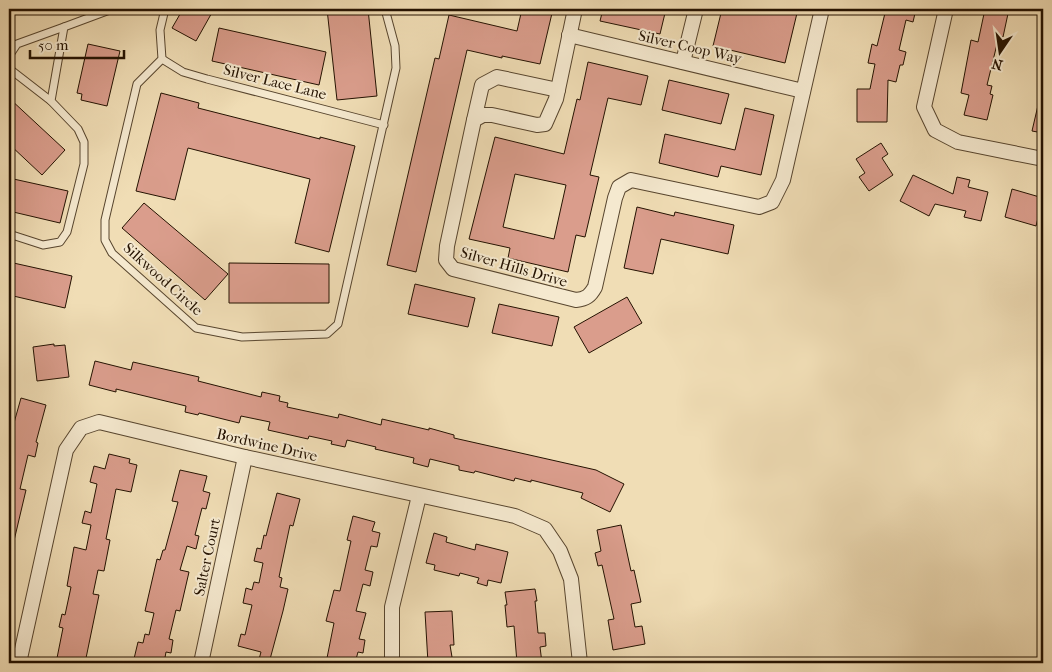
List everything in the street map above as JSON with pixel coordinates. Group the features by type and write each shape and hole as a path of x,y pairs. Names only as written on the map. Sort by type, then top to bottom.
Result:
{"street":[{"path":"474,120 483,115 492,115 537,125 545,124 558,90 575,9"},
{"path":"683,62 696,9"},
{"name":"Silver Hills Drive","path":"558,90 497,77 482,85 447,246 446,260 453,269 576,300 589,296 595,288 614,198 619,187 631,180 759,207 772,202 783,180 822,9"},
{"path":"946,9 924,107 935,130 958,142 1043,159"},
{"name":"Silver Coop Way","path":"570,35 803,91"},
{"name":"Bordwine Drive","path":"19,663 66,450 81,428 98,422 245,458 515,516 545,529 560,552 571,579 580,663"},
{"name":"Salter Court","path":"201,663 245,458"},
{"path":"392,663 392,607 418,496"}],"lane":[{"path":"9,56 17,44 109,9"},
{"path":"162,59 160,30 165,9"},
{"name":"Silkwood Circle","path":"162,59 137,84 105,220 105,240 112,253 196,328 242,337 327,334 338,324 396,68 395,46 385,9"},
{"path":"51,100 64,27"},
{"name":"Silver Lace Lane","path":"162,59 183,72 384,125"},
{"path":"9,64 11,70 51,100 78,129 84,142 84,164 67,232 60,242 43,244 9,234"}],"building":[{"path":"183,9 214,9 196,41 172,28"},
{"path":"327,9 368,9 377,96 337,100"},
{"path":"522,9 553,9 540,64 467,50 416,272 387,265 435,58 439,59 449,15 517,31"},
{"path":"603,9 666,9 660,34 600,21"},
{"path":"722,9 798,9 785,63 713,46"},
{"path":"886,9 916,9 913,22 906,20 899,50 906,52 903,65 900,65 896,82 888,80 887,122 857,122 857,89 870,89 875,64 868,63 872,44 877,46"},
{"path":"985,9 1009,9 1003,37 999,36 987,85 992,86 990,94 993,95 987,120 964,115 969,95 961,93 971,40 978,42"},
{"path":"219,28 326,52 319,85 212,61"},
{"path":"88,44 120,51 107,106 81,100 82,94 77,93"},
{"path":"588,62 648,76 641,105 608,98 590,175 599,177 585,237 576,235 568,272 508,258 510,248 469,239 495,137 564,154 577,99 580,100","holes":["515,174 566,185 554,239 503,227"]},
{"path":"669,80 729,94 721,124 662,110"},
{"path":"161,93 199,103 198,108 355,146 329,252 295,243 310,179 188,148 175,200 136,191"},
{"path":"9,98 65,150 42,175 9,144"},
{"path":"1039,101 1043,102 1043,133 1032,131"},
{"path":"745,108 774,115 761,175 721,166 718,177 659,163 665,134 735,150"},
{"path":"881,143 888,154 882,158 893,175 869,191 859,177 865,173 856,159"},
{"path":"913,175 953,194 957,177 970,180 968,187 988,192 981,221 964,217 966,211 935,204 929,216 900,201"},
{"path":"9,178 68,191 60,223 9,211"},
{"path":"1012,189 1043,198 1036,226 1005,217"},
{"path":"144,203 228,274 205,300 122,228"},
{"path":"637,207 674,216 675,212 734,225 728,254 661,239 653,274 624,268"},
{"path":"9,262 72,276 65,308 9,295"},
{"path":"229,263 329,264 329,303 229,303"},
{"path":"415,284 475,298 468,327 408,314"},
{"path":"627,297 642,323 589,353 574,327"},
{"path":"499,304 559,317 552,346 492,333"},
{"path":"54,344 54,346 65,345 69,377 37,381 33,347"},
{"path":"95,361 131,370 133,362 199,377 198,381 261,397 262,392 280,396 279,401 288,403 287,407 338,418 339,414 381,425 382,419 429,430 429,428 454,435 454,438 596,470 624,484 610,512 581,498 583,493 531,480 531,482 515,478 514,481 475,471 474,473 459,470 459,466 430,459 428,467 413,463 414,458 375,449 376,447 347,440 345,447 331,444 332,441 309,436 308,439 268,430 270,422 241,416 239,423 199,413 198,415 185,412 186,406 116,389 116,392 89,385"},
{"path":"21,398 46,405 36,442 38,443 35,457 28,455 20,489 26,490 13,545 9,545 9,437"},
{"path":"109,454 130,459 129,463 137,465 131,492 116,489 106,539 110,540 104,571 98,570 93,594 99,595 85,663 56,663 63,628 59,627 62,614 65,615 71,587 67,586 74,547 86,550 91,525 82,523 85,511 91,513 97,484 90,482 94,466 105,469"},
{"path":"180,470 207,476 203,491 210,493 206,509 202,508 195,535 199,536 196,549 187,546 180,570 189,572 180,611 176,610 169,639 173,640 171,653 166,652 164,663 133,663 138,642 143,643 145,634 149,635 154,613 145,611 157,559 160,560 163,550 165,550 178,502 172,501"},
{"path":"277,493 300,499 293,526 290,525 279,577 282,578 280,587 288,589 283,611 269,663 258,663 261,652 238,646 241,634 245,635 252,605 243,603 246,588 252,590 254,582 259,583 263,563 254,561 257,548 261,549 264,535 266,536"},
{"path":"353,516 375,522 372,531 380,533 377,547 371,546 365,570 373,572 370,586 363,584 356,611 366,613 359,639 365,640 363,653 358,652 355,663 326,663 334,623 326,621 334,590 340,591 351,541 347,540"},
{"path":"621,525 631,571 634,570 641,602 631,604 635,627 642,626 645,644 613,650 608,620 614,619 602,565 598,566 595,553 601,551 597,530"},
{"path":"434,533 447,537 446,542 475,550 476,544 508,552 501,583 488,580 487,586 477,583 479,578 460,573 459,576 434,570 435,565 426,563"},
{"path":"535,589 538,633 545,633 546,646 540,647 542,663 517,663 514,626 507,627 505,592"},
{"path":"452,611 454,645 450,645 453,663 428,663 425,612"}]}
